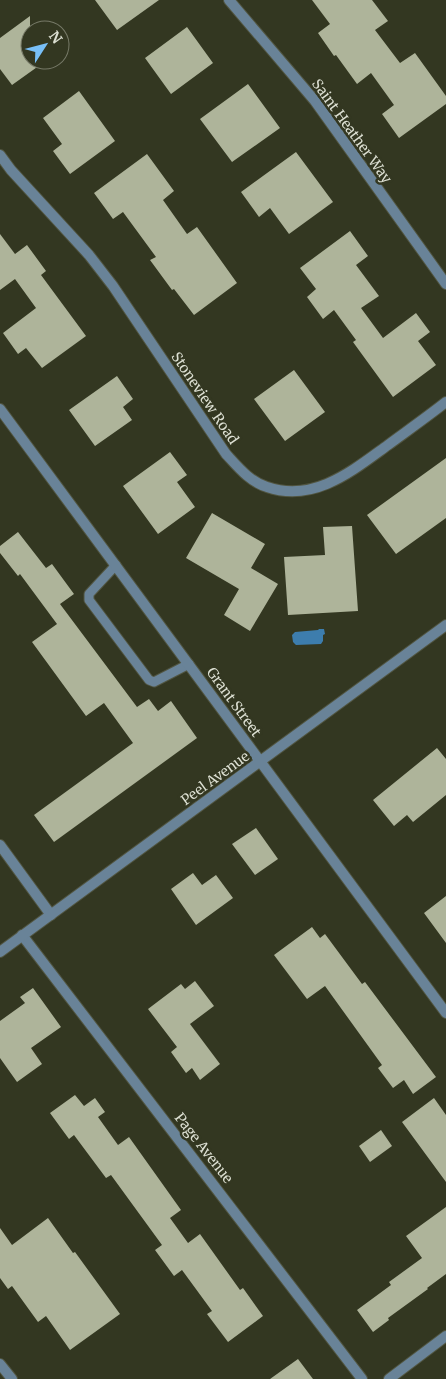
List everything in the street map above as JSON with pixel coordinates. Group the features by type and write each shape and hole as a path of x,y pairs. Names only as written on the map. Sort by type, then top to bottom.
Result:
{"street":[{"name":"Saint Heather Way","path":"229,0 315,101 446,284"},
{"name":"Stoneview Road","path":"0,155 89,255 113,286 226,454 244,474 266,487 290,492 315,489 336,481 359,467 446,402"},
{"name":"Grant Street","path":"0,409 446,1013"},
{"name":"Peel Avenue","path":"0,952 446,625"},
{"path":"0,845 50,915"},
{"name":"Page Avenue","path":"22,935 362,1379"},
{"path":"389,1379 446,1336"},
{"path":"0,1364 12,1379"}],"lane":[{"path":"116,565 89,594 89,600 100,615 149,680 154,682 189,664"}],"water":[{"path":"324,629 325,634 321,644 296,645 293,642 292,635 295,632"}],"building":[{"path":"95,0 159,0 117,30"},
{"path":"312,0 372,0 388,21 375,30 400,63 415,53 446,96 446,104 399,138 382,114 394,105 371,73 357,84 336,55 334,56 318,33 330,24"},
{"path":"20,23 20,70 33,70 12,85 0,69 0,38"},
{"path":"187,27 213,63 171,94 145,58"},
{"path":"248,84 280,128 232,162 200,119"},
{"path":"79,91 115,141 70,174 53,151 62,144 43,118"},
{"path":"296,152 333,202 289,234 270,208 259,217 241,192"},
{"path":"147,154 174,191 163,200 187,234 197,227 237,283 194,315 174,289 172,290 150,260 156,257 123,212 113,219 94,193"},
{"path":"350,231 368,256 356,265 379,296 361,308 383,338 416,313 430,332 418,341 436,365 393,397 353,342 356,340 334,310 323,319 307,297 316,289 300,268"},
{"path":"0,234 15,254 27,245 46,271 41,275 86,336 42,368 26,348 18,354 3,333 36,308 15,279 0,290"},
{"path":"294,370 325,412 285,441 254,399"},
{"path":"117,376 133,399 123,407 132,420 95,446 69,410"},
{"path":"170,452 187,475 177,482 195,507 158,534 123,486"},
{"path":"446,458 446,518 396,554 367,515"},
{"path":"212,513 265,544 251,568 278,584 250,631 224,615 239,589 186,558"},
{"path":"352,526 358,611 288,615 284,557 325,555 323,527"},
{"path":"18,532 46,568 52,564 74,594 60,604 137,707 149,699 158,711 171,701 197,738 54,842 34,815 133,743 104,703 86,716 32,642 57,624 20,574 18,576 0,553 0,546"},
{"path":"437,748 446,759 446,795 413,822 407,815 394,826 373,800"},
{"path":"256,828 278,859 255,875 232,844"},
{"path":"193,873 202,885 216,875 233,898 196,925 171,889"},
{"path":"446,896 446,943 424,913"},
{"path":"312,927 320,938 325,934 362,984 365,982 436,1077 413,1094 404,1080 393,1088 378,1068 382,1065 325,986 307,999 274,955"},
{"path":"195,981 214,1006 190,1024 220,1064 200,1080 192,1068 186,1073 171,1052 177,1047 148,1009 181,984 185,989"},
{"path":"33,988 61,1027 31,1048 42,1064 17,1082 0,1058 0,1021 25,1003 20,997"},
{"path":"75,1095 84,1106 95,1098 105,1112 98,1117 118,1145 129,1137 181,1210 170,1218 188,1243 200,1234 240,1290 243,1288 263,1316 228,1342 207,1314 212,1311 182,1270 174,1276 155,1250 162,1245 111,1175 106,1178 74,1135 69,1139 50,1113"},
{"path":"434,1098 446,1115 446,1182 402,1122"},
{"path":"381,1130 392,1146 370,1162 359,1146"},
{"path":"446,1207 446,1274 388,1318 389,1320 373,1332 357,1310 391,1285 389,1282 422,1258 406,1236"},
{"path":"48,1218 120,1314 70,1350 46,1316 38,1322 12,1286 8,1289 0,1278 0,1228 12,1245"},
{"path":"298,1359 313,1379 270,1379"}]}
